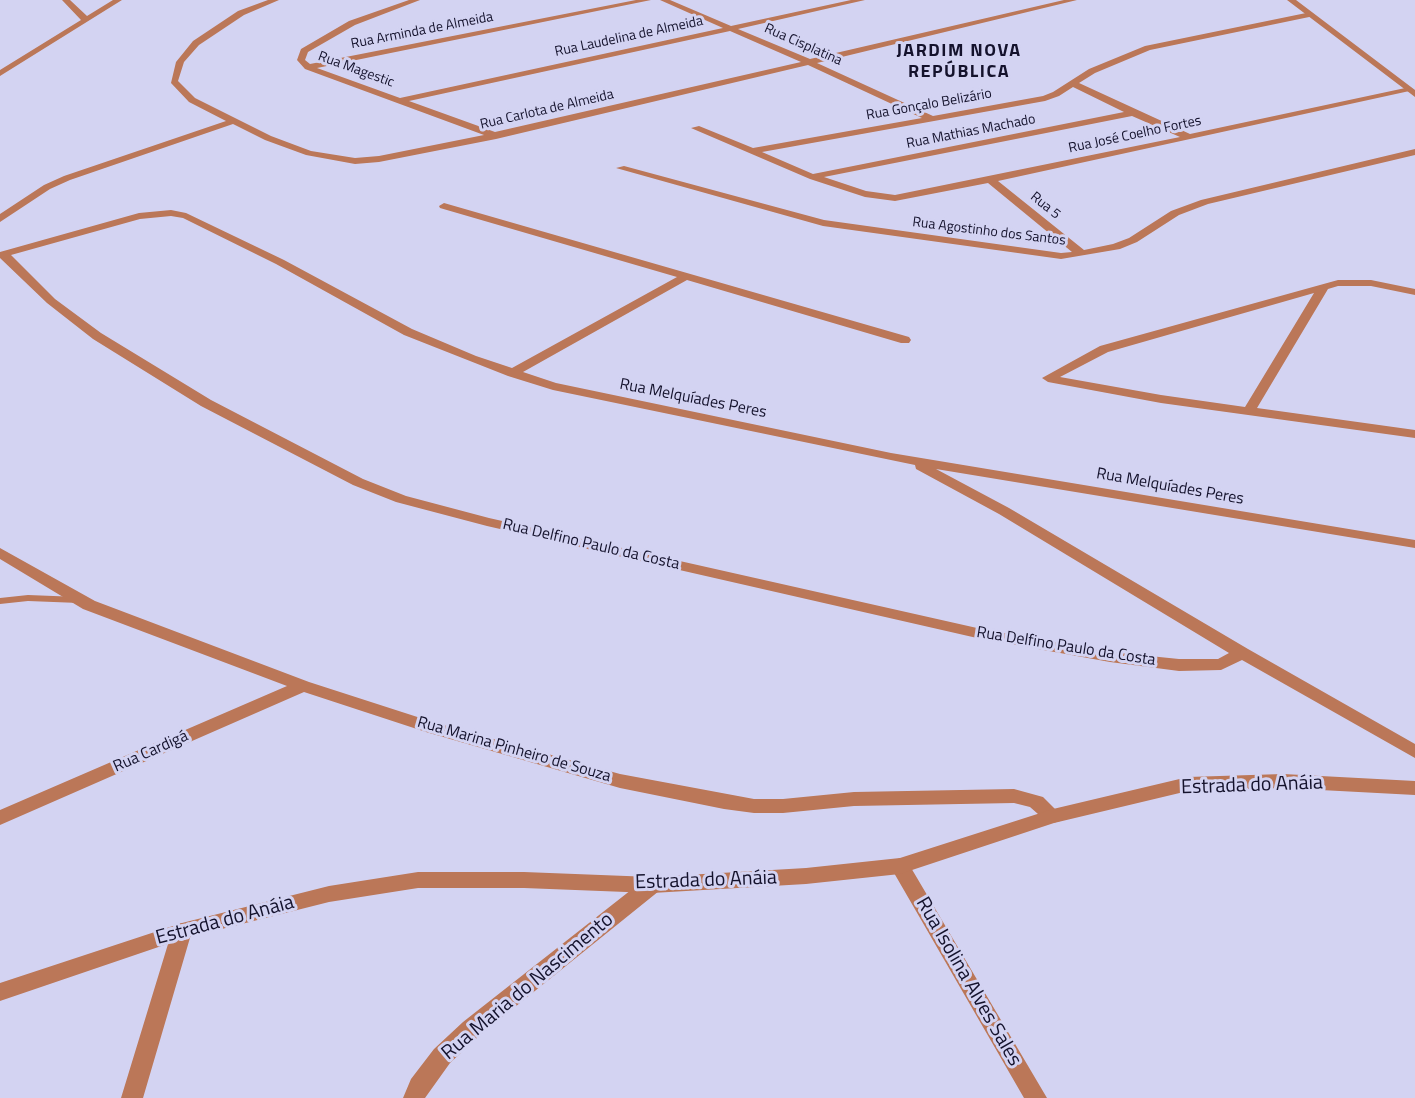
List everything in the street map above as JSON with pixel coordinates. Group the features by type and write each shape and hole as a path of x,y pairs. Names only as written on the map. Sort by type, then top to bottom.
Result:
{"street":[{"path":"66,0 85,19"},
{"path":"0,74 118,0"},
{"name":"Rua Carlota de Almeida","path":"275,0 241,13 196,43 180,62 174,81 192,100 231,122 281,144 309,153 355,161 379,159 496,136 1073,0"},
{"name":"Rua Magestic","path":"416,0 366,17 327,37 304,51 301,60 308,67 496,136"},
{"name":"Rua Arminda de Almeida","path":"308,67 647,0"},
{"name":"Rua Cisplatina","path":"664,0 809,62 930,118"},
{"name":"Rua Laudelina de Almeida","path":"402,100 861,0"},
{"path":"1291,0 1413,92"},
{"name":"Rua Gonçalo Belizário","path":"754,151 1045,98 1116,60 1148,48 1311,14"},
{"path":"1073,83 1189,137"},
{"name":"Rua José Coelho Fortes","path":"696,128 813,177 865,194 895,198 1413,92"},
{"name":"Rua Mathias Machado","path":"813,177 1134,113"},
{"path":"0,219 47,187 67,178 231,122"},
{"name":"Rua Agostinho dos Santos","path":"621,168 823,223 1048,255 1082,254 1116,247 1133,240 1175,213 1205,202 1415,152"},
{"name":"Rua 5","path":"990,180 1082,254"},
{"path":"444,206 905,340"},
{"name":"Rua Melquíades Peres","path":"2,254 139,216 171,213 186,216 280,262 408,332 512,373 592,396 910,460 1415,544"},
{"name":"Rua Delfino Paulo da Costa","path":"2,254 51,301 97,336 206,403 358,482 401,499 487,522 977,633 1110,657 1179,665 1221,664 1242,653"},
{"path":"512,373 687,276"},
{"path":"1413,430 1161,399 1048,378 1104,349 1324,286 1359,282 1415,292"},
{"path":"1250,410 1324,286"},
{"path":"910,460 1004,511 1242,653 1415,752"},
{"name":"Rua Marina Pinheiro de Souza","path":"1,555 79,600 303,686 531,757 620,781 754,806 783,806 854,799 1014,796 1036,802 1053,816"},
{"name":"Rua Cardigá","path":"0,818 303,686"},
{"name":"Estrada do Anáia","path":"0,992 182,931 329,894 418,880 524,880 652,885 735,882 900,866 1053,816 1188,784 1283,781 1415,788"},
{"name":"Rua Isolina Alves Sales","path":"900,866 1036,1098"},
{"name":"Rua Maria do Nascimento","path":"414,1098 419,1086 442,1056 471,1029 652,885"},
{"path":"132,1098 182,931"}],"lane":[{"path":"0,601 28,598 79,600"}],"district":[{"name":"JARDIM NOVA REPÚBLICA","path":"959,62"}]}
